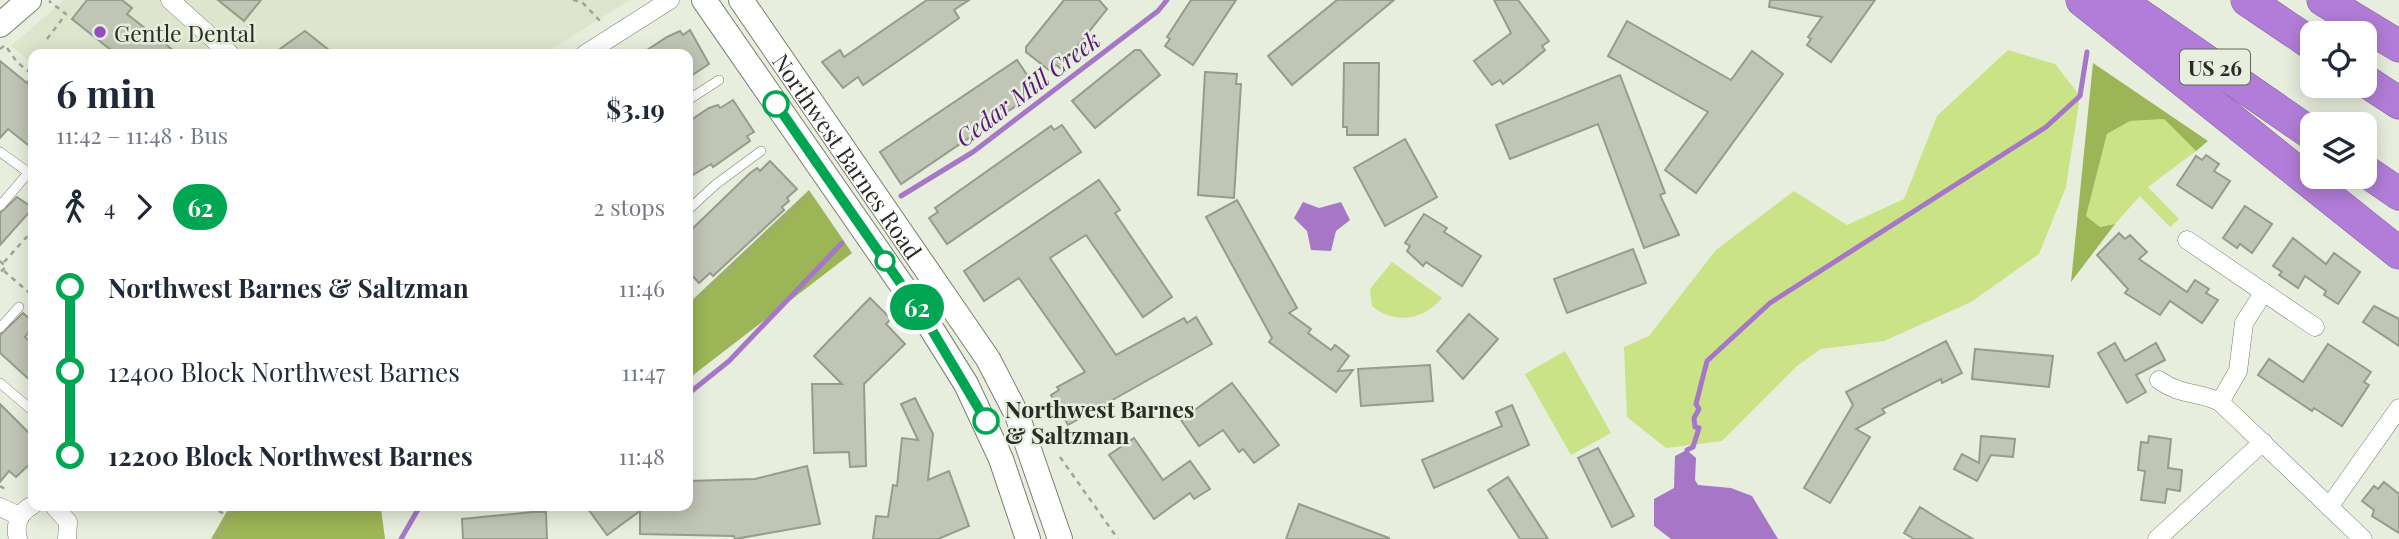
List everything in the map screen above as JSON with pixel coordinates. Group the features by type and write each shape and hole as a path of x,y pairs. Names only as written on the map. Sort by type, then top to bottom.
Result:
{"highway":[{"path":"2082,0 2399,253"},
{"name":"US 26","path":"2118,0 2300,126"},
{"path":"2248,0 2300,36"},
{"path":"2323,0 2399,46"},
{"path":"2377,89 2399,103"},
{"path":"2377,179 2399,194"}],"main road":[{"path":"0,25 29,0"},
{"name":"Northwest Barnes Road","path":"704,0 926,320 966,384 1002,459 1028,539"},
{"name":"Northwest Barnes Road","path":"741,0 988,359 1017,415 1060,539"}],"street":[{"path":"170,0 224,49"},
{"path":"593,49 670,0"},
{"path":"2187,240 2315,327"},
{"path":"2220,402 2238,371 2244,323 2264,292"},
{"path":"2159,380 2173,391 2208,396 2220,402 2363,539"},
{"path":"2329,507 2399,408"},
{"path":"2157,539 2263,442"},
{"path":"4,499 26,511 16,526 18,539"},
{"path":"59,511 68,522 67,539"}],"lane":[{"path":"693,97 719,80"},
{"path":"693,205 715,185 761,151"},
{"path":"0,152 28,172"},
{"path":"0,206 28,177"},
{"path":"0,328 19,307"},
{"path":"0,383 28,407"}],"path":[{"path":"47,39 66,14 48,0"},
{"path":"573,0 583,2 596,13"},
{"path":"0,49 5,44 17,62 28,71"},
{"path":"693,302 827,179"},
{"path":"28,235 2,262 2,271 28,292"},
{"path":"1060,457 1118,539"},
{"path":"0,486 4,499"},
{"path":"219,511 228,516"},
{"path":"216,539 233,511"}],"shaded area":[{"path":"64,0 630,0 552,49 28,49 28,60 11,46"},
{"path":"1303,202 1319,208 1341,202 1350,220 1336,231 1331,251 1311,250 1307,231 1294,218"},
{"path":"1687,450 1696,458 1695,480 1698,485 1731,488 1752,496 1778,539 1671,539 1654,526 1654,499 1674,488 1675,456"}],"green space":[{"path":"2008,50 2055,64 2080,96 2066,187 2039,254 1971,302 1884,341 1821,349 1797,366 1722,441 1666,448 1627,417 1624,347 1649,336 1716,250 1794,191 1847,225 1904,199 1937,116"},
{"path":"2093,63 2208,141 2196,151 2164,119 2130,121 2107,134 2086,216 2100,227 2115,224 2071,282"},
{"path":"2164,119 2196,151 2148,187 2179,219 2170,227 2140,196 2115,224 2100,227 2086,216 2107,134 2130,121"},
{"path":"809,190 852,253 693,375 693,299"},
{"path":"1392,262 1442,298 1427,311 1408,317 1390,316 1372,306 1370,289"},
{"path":"1565,351 1611,433 1571,455 1525,374"},
{"path":"227,511 381,511 385,539 211,539"}],"building":[{"path":"87,0 122,0 132,8 127,14 172,49 110,49 72,19"},
{"path":"218,0 261,0 244,21"},
{"path":"927,0 969,0 954,10 959,18 863,85 858,77 843,88 822,62 840,50 844,57"},
{"path":"1064,0 1099,0 1107,9 1060,68 1056,65 1050,71 1026,52 1026,47"},
{"path":"1191,0 1236,0 1193,65 1165,46 1170,39 1167,37"},
{"path":"1337,0 1394,0 1292,85 1268,56"},
{"path":"1494,0 1518,0 1549,41 1542,46 1545,50 1520,71 1503,84 1500,80 1492,85 1474,61 1511,33"},
{"path":"1770,0 1875,0 1831,62 1807,45 1811,39 1808,37 1822,17 1769,7"},
{"path":"1627,21 1731,80 1752,51 1783,74 1696,193 1665,170 1708,112 1608,56"},
{"path":"690,30 709,64 693,75 693,49 649,49 680,31 683,35"},
{"path":"305,31 328,49 280,49"},
{"path":"1135,50 1140,50 1160,75 1095,128 1072,101"},
{"path":"1017,60 1038,91 901,184 880,152"},
{"path":"0,61 28,84 28,145 8,129 0,138"},
{"path":"1344,63 1379,63 1378,135 1347,135 1347,127 1343,127"},
{"path":"1205,72 1237,74 1236,84 1241,84 1234,198 1198,195"},
{"path":"1620,75 1665,193 1660,195 1679,235 1644,248 1598,124 1510,159 1496,125"},
{"path":"733,100 754,132 747,136 750,141 713,167 711,164 693,175 693,119 709,108 718,105 720,108"},
{"path":"1062,125 1081,152 947,244 929,218 938,212 935,208 1051,126 1054,130"},
{"path":"1405,139 1437,197 1385,226 1354,168"},
{"path":"2206,155 2219,164 2214,171 2230,181 2212,208 2177,185 2196,156 2202,160"},
{"path":"770,161 797,189 787,198 789,201 782,207 784,210 713,276 710,273 699,283 693,276 693,228 750,173 757,168 760,171"},
{"path":"1099,180 1120,210 1115,213 1172,297 1143,317 1086,235 1050,258 1116,355 1184,318 1187,323 1196,317 1212,344 1068,425 1051,395 1059,390 1057,387 1085,372 1019,278 984,301 964,271"},
{"path":"17,197 28,205 28,214 0,245 0,213"},
{"path":"1237,200 1297,308 1289,313 1311,329 1308,333 1331,350 1335,345 1349,356 1338,371 1353,370 1336,392 1269,342 1272,338 1206,217"},
{"path":"2245,206 2272,224 2252,253 2240,244 2237,248 2223,238"},
{"path":"1424,214 1447,228 1444,232 1481,256 1462,286 1426,262 1423,266 1407,251 1410,246 1405,243"},
{"path":"2119,233 2125,239 2130,235 2147,252 2139,259 2187,292 2195,280 2209,289 2206,293 2218,300 2202,323 2170,301 2160,315 2125,293 2128,289 2097,255"},
{"path":"2293,238 2326,264 2334,253 2360,272 2338,304 2324,295 2326,291 2305,276 2298,288 2279,275 2282,272 2273,266"},
{"path":"1633,249 1646,283 1567,313 1554,279"},
{"path":"870,298 891,319 886,324 905,344 864,384 866,466 850,467 849,452 814,453 812,384 842,384 814,356"},
{"path":"2374,306 2399,319 2399,346 2363,322"},
{"path":"23,313 28,318 28,333 25,337 28,340 28,378 0,353 0,335"},
{"path":"1469,314 1498,339 1463,379 1437,351"},
{"path":"1946,341 1962,373 1942,383 1941,379 1882,409 1885,413 1856,429 1870,437 1830,503 1804,488 1853,405 1846,392"},
{"path":"2115,343 2125,361 2156,343 2165,360 2136,375 2146,392 2127,403 2098,353"},
{"path":"2328,344 2371,372 2364,382 2369,385 2342,426 2314,408 2312,411 2258,375 2269,359 2303,382"},
{"path":"1975,349 2053,356 2049,387 1972,379"},
{"path":"1430,365 1433,401 1361,406 1358,369"},
{"path":"1232,383 1279,445 1254,463 1243,449 1239,452 1223,430 1199,446 1181,420"},
{"path":"915,398 933,434 928,480 949,471 969,526 938,539 873,539 876,516 888,517 893,485 897,486 902,438 918,440 901,404"},
{"path":"0,404 28,432 28,466 16,477 9,471 0,482"},
{"path":"1512,405 1529,445 1434,488 1422,460 1502,426 1496,412"},
{"path":"1981,436 2015,439 2013,457 1991,455 1977,481 1954,469 1962,454 1979,463"},
{"path":"2149,436 2171,439 2168,468 2182,470 2180,491 2167,489 2165,503 2141,500 2145,471 2138,470 2141,442 2148,443"},
{"path":"1134,438 1163,480 1190,461 1210,489 1194,499 1190,493 1154,519 1109,455"},
{"path":"1598,448 1634,516 1612,527 1578,458"},
{"path":"807,466 820,524 735,539 734,536 640,534 640,511 693,511 693,481 755,479"},
{"path":"1508,477 1548,539 1520,539 1488,490"},
{"path":"2384,482 2399,494 2399,533 2372,516 2374,510 2362,501 2374,486 2378,489"},
{"path":"1299,504 1389,538 1389,539 1286,539"},
{"path":"1920,507 1973,539 1914,539 1904,533"},
{"path":"590,511 640,511 607,535"},
{"path":"546,512 547,539 463,539 462,519"}],"waterway":[{"name":"Cedar Mill Creek","path":"901,196 973,152 1158,11 1167,0"},
{"path":"1686,455 1687,450 1693,447 1699,428 1695,427 1694,418 1699,409 1696,404 1707,361 1770,303 2046,127 2080,96 2087,52"},
{"name":"Cedar Mill Creek","path":"693,390 729,361 842,243"},
{"name":"Cedar Mill Creek","path":"401,539 417,511"}],"bus line":[{"name":"62","path":"776,104 926,320 986,421"}],"place":[{"name":"Gentle Dental","path":"100,32"},
{"name":"Northwest Barnes & Saltzman","path":"986,421"}]}
